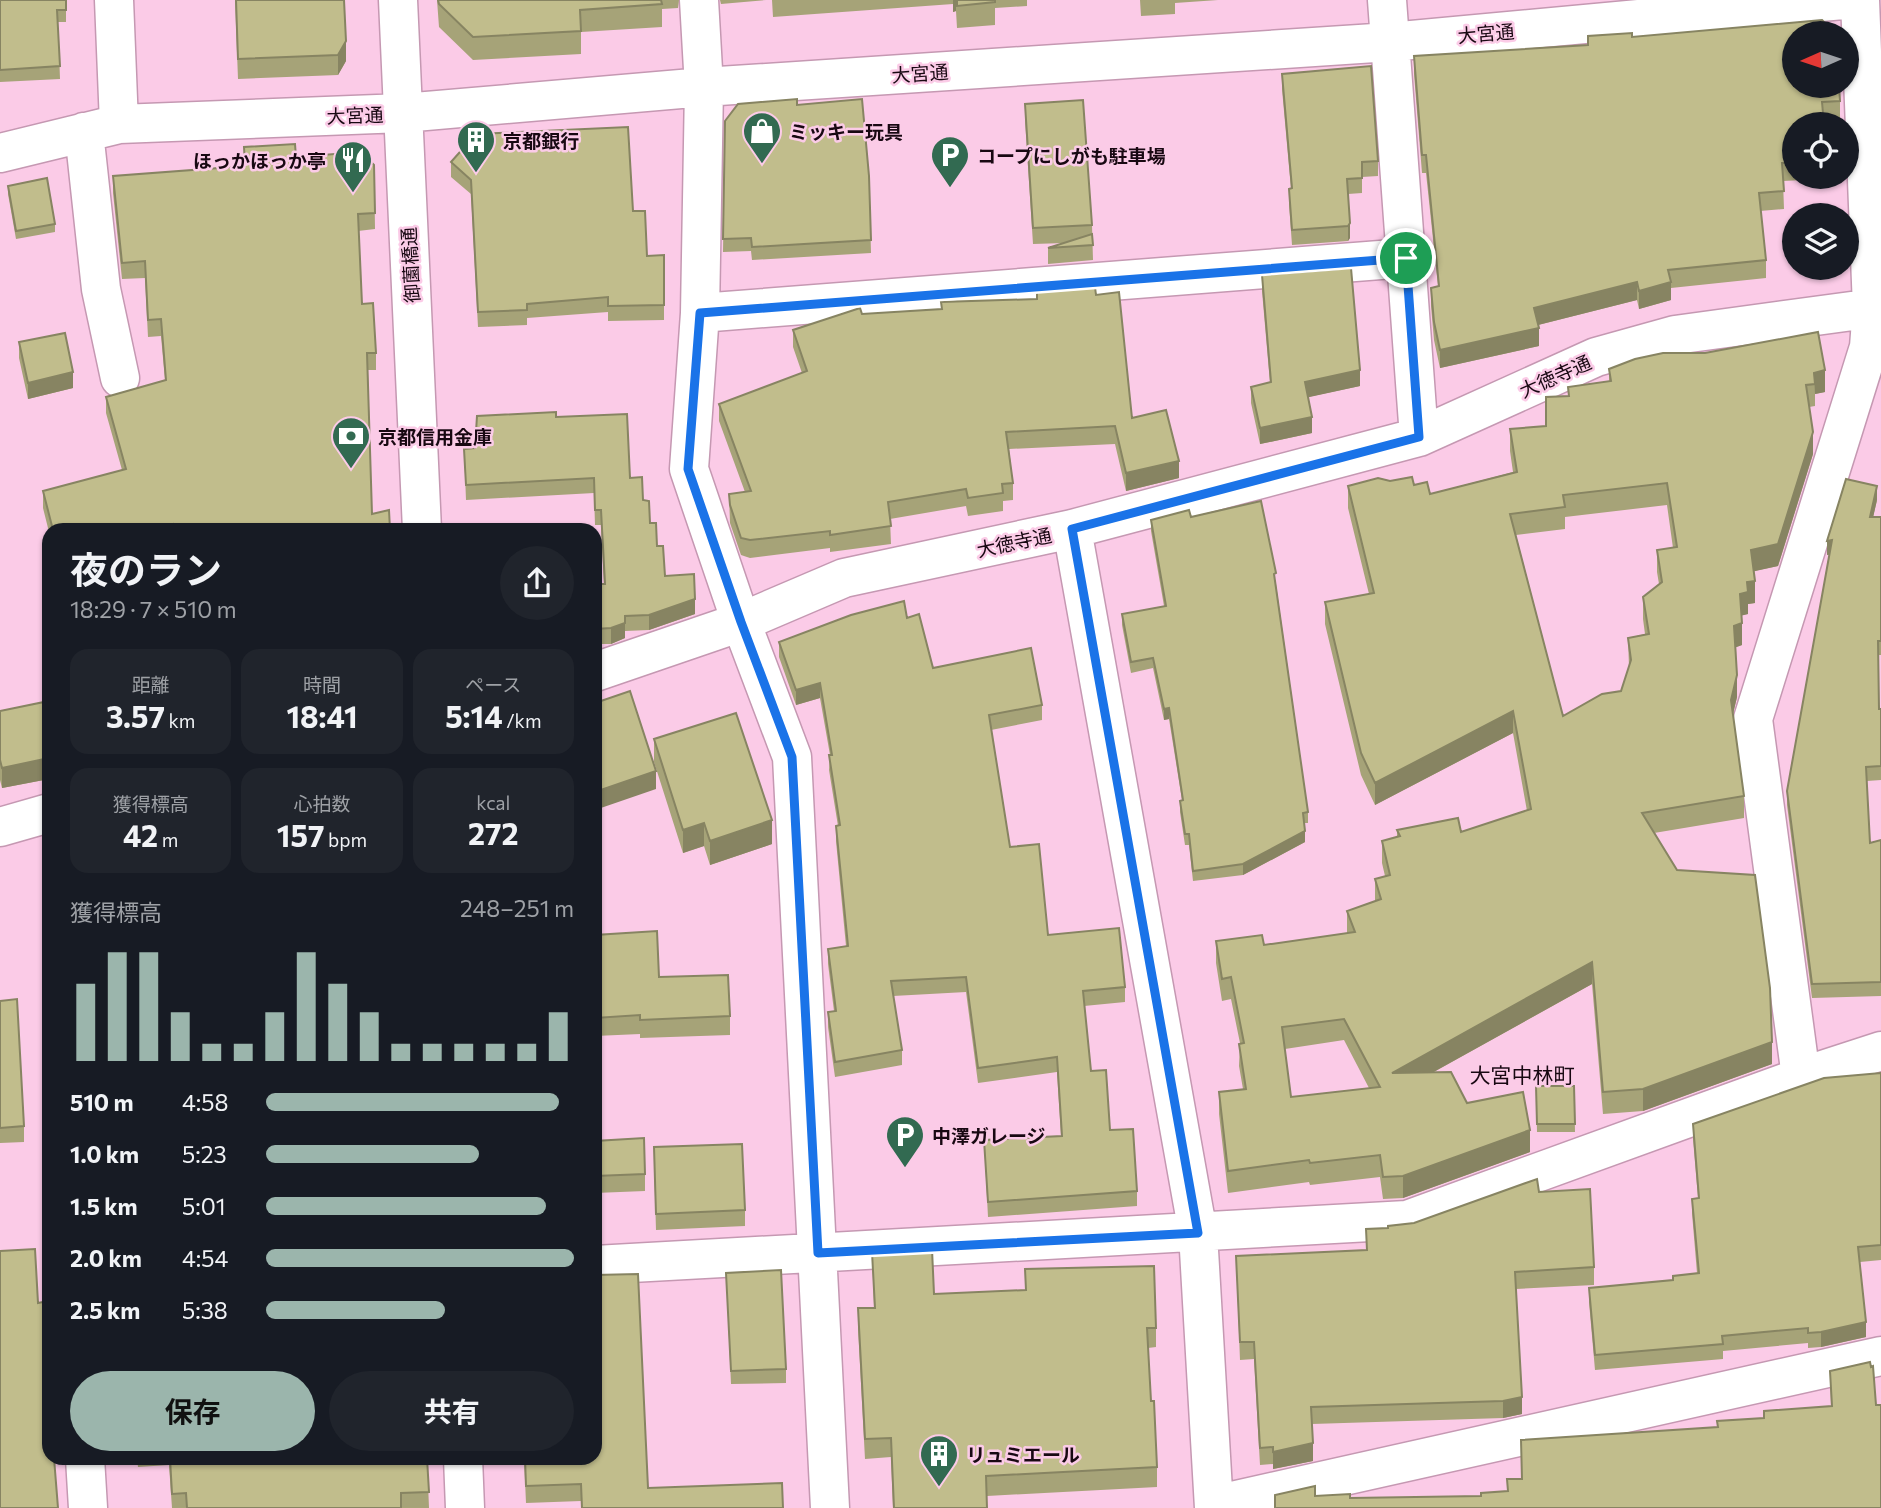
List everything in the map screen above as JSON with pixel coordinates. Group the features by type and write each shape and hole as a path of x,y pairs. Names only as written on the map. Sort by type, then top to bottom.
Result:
{"street":[{"path":"114,0 102,128 101,289 120,378"},
{"name":"御薗橋通","path":"398,0 422,523"},
{"path":"699,0 704,87 700,313 688,469 741,622 792,757 830,1508"},
{"path":"1387,0 1419,437"},
{"name":"大宮通","path":"0,153 102,128 403,113 704,87 1390,42 1843,0"},
{"path":"1801,1076 1753,719 1869,346 1876,307 1860,0"},
{"path":"700,313 1406,258"},
{"name":"大徳寺通","path":"602,670 741,622 845,578 1072,529 1419,437 1596,357 1675,335 1876,307"},
{"path":"1072,529 1198,1233 1214,1506 1881,1356"},
{"path":"0,827 42,815"},
{"path":"602,1265 1407,1220 1801,1076 1881,1051"},
{"path":"85,1465 88,1508"},
{"path":"463,1465 465,1508"}],"building":[{"path":"0,0 66,0 66,10 57,10 60,66 0,70"},
{"path":"236,0 344,0 346,41 338,55 238,59"},
{"path":"438,0 661,0 662,4 580,10 581,31 473,37"},
{"path":"957,0 995,0 995,2 957,6"},
{"path":"1782,24 1782,98 1840,98 1840,101 1822,102 1823,112 1782,112 1784,191 1759,193 1766,260 1668,270 1671,282 1639,291 1637,282 1534,308 1539,328 1440,350 1431,288 1439,286 1426,155 1422,155 1414,56 1588,45 1588,36 1632,33 1632,37"},
{"path":"1371,66 1378,161 1362,162 1362,178 1347,179 1350,223 1348,226 1292,230 1289,189 1292,188 1282,74"},
{"path":"797,99 797,105 862,99 871,240 752,247 751,238 723,239 725,121 738,104"},
{"path":"1083,100 1092,225 1033,228 1025,104"},
{"path":"628,127 633,211 645,211 647,256 664,255 664,305 608,306 608,297 527,304 527,310 478,312 471,180 451,162 476,134"},
{"path":"295,144 296,157 361,152 374,165 375,213 358,214 362,304 373,303 376,353 367,353 372,514 389,510 390,523 51,523 43,491 126,469 106,397 166,380 161,319 148,320 145,261 122,263 113,176 245,166 244,147"},
{"path":"47,178 55,224 16,231 8,186"},
{"path":"1092,234 1093,245 1048,248"},
{"path":"1351,268 1360,370 1305,382 1312,417 1260,428 1251,387 1271,382 1262,275"},
{"path":"1095,287 1096,295 1119,292 1132,418 1166,410 1179,461 1126,473 1115,426 1006,432 1013,483 1002,484 1003,493 968,498 966,489 888,502 891,526 830,535 830,531 750,540 741,538 729,494 751,491 719,404 807,371 793,330 860,308 862,314 942,309 941,302 1037,299 1037,291"},
{"path":"1818,332 1825,370 1814,373 1815,384 1806,385 1813,432 1778,544 1751,550 1755,581 1747,582 1748,592 1740,594 1742,623 1734,626 1737,675 1731,700 1744,796 1642,813 1677,870 1755,875 1770,988 1772,1042 1643,1089 1603,1092 1592,962 1392,1073 1451,1072 1467,1103 1523,1092 1530,1130 1403,1176 1383,1177 1380,1155 1310,1163 1309,1160 1228,1171 1219,1092 1246,1089 1239,1044 1244,1043 1231,977 1222,979 1216,941 1262,935 1264,945 1355,932 1347,911 1381,899 1375,879 1390,875 1382,841 1400,836 1397,830 1458,818 1461,832 1531,809 1513,711 1375,783 1361,753 1325,602 1374,593 1348,486 1378,478 1390,481 1412,477 1414,485 1427,482 1430,494 1517,472 1510,429 1546,426 1546,397 1569,396 1568,387 1611,381 1609,369 1635,359 1663,353 1705,353","holes":["1667,483 1677,547 1657,550 1662,582 1643,597 1649,634 1628,638 1631,660 1621,691 1602,694 1563,716 1510,514 1565,507 1563,495","1344,1019 1380,1087 1291,1097 1282,1027"]},
{"path":"65,333 73,372 28,383 19,342"},
{"path":"556,412 556,417 627,414 630,478 642,477 643,500 649,501 650,523 656,523 657,546 663,546 665,576 694,574 695,599 649,615 625,616 625,623 602,629 602,584 605,584 602,523 601,510 595,510 594,478 466,485 464,449 475,448 477,416"},
{"path":"1846,479 1877,486 1870,517 1881,517 1881,641 1878,641 1881,766 1866,767 1870,843 1881,840 1881,982 1812,984 1787,791 1832,540 1827,541"},
{"path":"1261,501 1276,573 1274,574 1308,812 1303,813 1305,831 1243,864 1193,871 1189,834 1185,834 1180,801 1183,800 1169,708 1164,709 1153,658 1131,662 1122,614 1166,606 1151,520 1189,510 1191,517"},
{"path":"904,601 907,618 919,614 933,668 1031,648 1042,705 989,715 1010,847 1039,844 1048,935 1119,928 1125,987 1083,991 1091,1071 1106,1070 1110,1130 1133,1129 1137,1191 988,1202 984,1140 1062,1136 1057,1057 978,1068 966,977 891,981 902,1050 835,1062 828,1012 836,1011 828,949 848,946 836,826 840,825 829,755 832,755 820,683 796,690 779,642 851,615"},
{"path":"630,691 656,771 602,790 602,701"},
{"path":"42,702 42,759 2,768 0,711"},
{"path":"736,713 772,820 710,841 704,823 683,830 654,739"},
{"path":"657,931 659,977 728,975 730,1016 640,1020 640,1015 602,1018 602,935"},
{"path":"17,999 24,1126 0,1128 0,1001"},
{"path":"1881,1073 1881,1245 1858,1247 1866,1322 1821,1332 1808,1333 1808,1328 1722,1336 1723,1344 1595,1355 1589,1288 1673,1280 1673,1276 1699,1273 1692,1199 1699,1198 1693,1124 1824,1078"},
{"path":"1536,1086 1574,1086 1575,1124 1537,1124"},
{"path":"644,1138 645,1174 602,1176 602,1141"},
{"path":"742,1144 745,1210 656,1214 654,1147"},
{"path":"1537,1179 1539,1192 1590,1189 1594,1267 1515,1272 1522,1397 1503,1401 1311,1407 1313,1443 1273,1452 1273,1447 1260,1448 1254,1342 1240,1342 1236,1256 1367,1250 1366,1229 1414,1223"},
{"path":"35,1249 38,1303 42,1302 42,1465 55,1465 58,1508 0,1508 0,1251"},
{"path":"932,1249 934,1294 1026,1290 1025,1269 1154,1266 1156,1328 1147,1328 1157,1467 986,1476 987,1508 894,1508 891,1438 865,1439 858,1308 875,1308 872,1252"},
{"path":"781,1270 786,1369 731,1371 726,1273"},
{"path":"638,1274 648,1488 782,1483 783,1508 582,1508 581,1484 526,1486 525,1465 602,1465 602,1275"},
{"path":"1870,1362 1871,1367 1873,1366 1876,1405 1881,1405 1881,1508 1275,1508 1275,1495 1315,1486 1315,1496 1350,1494 1350,1498 1481,1496 1481,1493 1508,1491 1507,1479 1522,1479 1521,1440 1718,1427 1717,1421 1764,1418 1764,1411 1832,1406 1830,1371"},
{"path":"170,1465 427,1465 429,1492 401,1493 401,1508 187,1508 186,1493 172,1494"}],"place":[{"name":"ミッキー玩具","path":"762,165"},
{"name":"京都銀行","path":"476,174"},
{"name":"コープにしがも駐車場","path":"950,189"},
{"name":"ほっかほっか亭","path":"353,194"},
{"name":"京都信用金庫","path":"351,470"},
{"name":"中澤ガレージ","path":"905,1169"},
{"name":"リュミエール","path":"939,1488"}],"district":[{"name":"大宮中林町","path":"1522,1074"}],"route":[{"path":"1406,258 1419,437 1072,529 1198,1233 818,1253 792,757 741,622 688,469 700,313 1406,258"}]}
